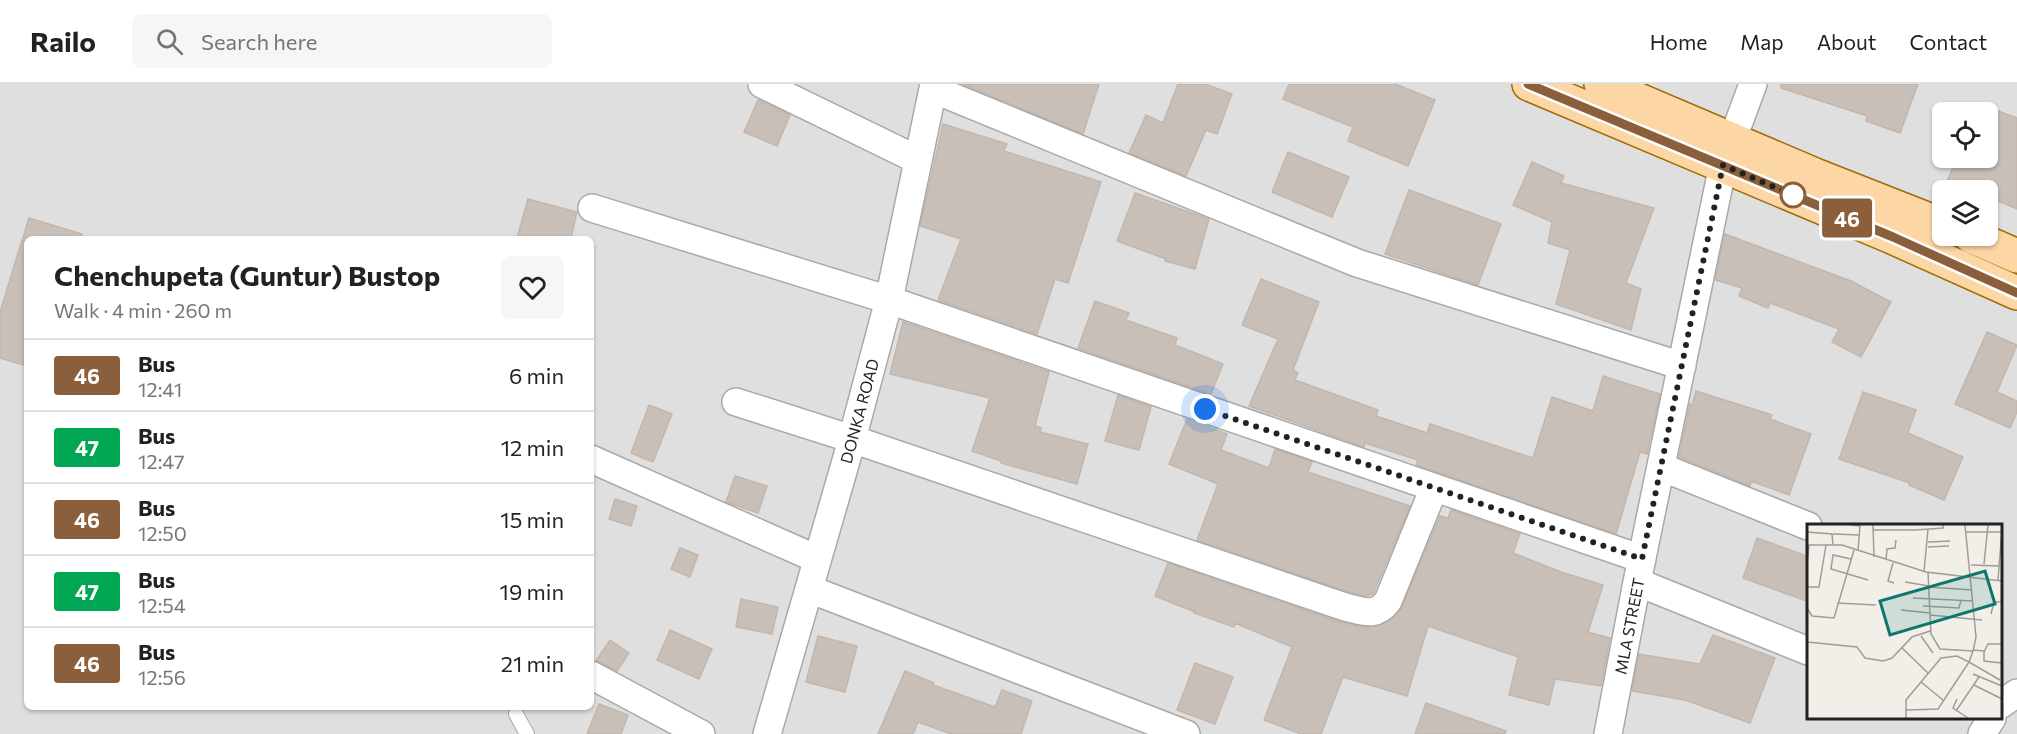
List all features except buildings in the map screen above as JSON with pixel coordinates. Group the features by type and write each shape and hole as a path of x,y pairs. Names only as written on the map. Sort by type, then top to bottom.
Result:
{"main road":[{"path":"1528,84 1728,152 1815,174 1932,221"},
{"path":"1602,84 1728,152 2017,293"},
{"path":"1994,246 2017,256"}],"street":[{"path":"762,84 918,160"},
{"name":"MLA STREET","path":"1608,734 1661,467 1728,152 1753,84"},
{"path":"933,87 1357,262 1682,366"},
{"name":"DONKA ROAD","path":"767,734 852,439 889,300 933,87"},
{"path":"592,208 889,300 1434,488 1640,570 1807,650"},
{"path":"736,402 852,439 1345,607 1366,612 1376,612 1388,601 1434,488"},
{"path":"594,460 818,559"},
{"path":"1661,467 1807,525"},
{"path":"809,589 1186,734"},
{"path":"594,677 701,734"},
{"path":"2002,704 2017,693"},
{"path":"1982,734 1991,719"}],"lane":[{"path":"516,714 527,734"}],"shaded area":[{"path":"0,84 2017,84 2017,734 0,734"}],"bus line":[{"name":"46","path":"1528,84 1893,237 2017,293"}],"route":[{"path":"1205,409 1642,559 1723,165 1793,195"}]}
